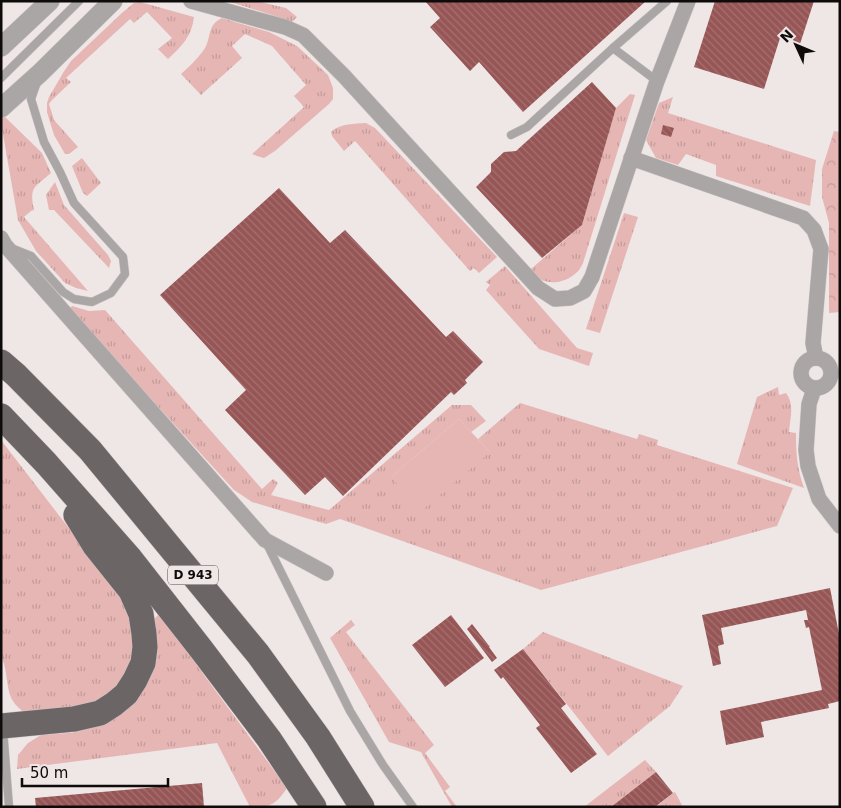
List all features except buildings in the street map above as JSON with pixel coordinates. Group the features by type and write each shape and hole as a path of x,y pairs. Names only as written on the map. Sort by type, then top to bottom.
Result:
{"highway":[{"name":"D 943","path":"1,362 90,450 258,654 318,737 362,807"},
{"name":"D 943","path":"1,416 46,463 129,557 269,739 314,807"},
{"path":"2,722 74,719 100,713 126,694 143,663 144,634 140,614 132,591 95,546 46,463"}],"street":[{"path":"28,21 31,1"},
{"path":"1,46 50,1"},
{"path":"1,108 40,73 113,1"},
{"path":"190,1 285,27 303,35 344,76 538,288 555,299 570,298 584,291 592,278 657,81 688,1"},
{"path":"632,158 803,218 814,230 821,249 813,343 816,358"},
{"path":"3,242 265,540 326,573"},
{"path":"816,358 821,358 829,364 832,374 824,386 814,388 805,384 802,380 801,370 806,361 816,358"},
{"path":"814,388 808,404 806,450 808,466 819,499 840,526"}],"lane":[{"path":"511,135 528,128 613,48 668,1"},
{"path":"1,78 80,3"},
{"path":"613,48 657,81"},
{"path":"3,242 31,256 63,292 74,299 92,302 111,293 124,274 123,257 74,203 44,142 31,99 40,73"},
{"path":"265,540 350,711 383,765 413,807"},
{"path":"2,722 10,807"}],"green space":[{"path":"227,1 256,1 286,8 297,17 292,22"},
{"path":"140,2 194,17 191,30 168,59 158,49 172,38 147,12 134,23 130,19 66,78 71,82 49,104 54,120 78,147 69,154 65,154 54,135 47,112 49,97 71,61 123,12 134,3"},
{"path":"222,18 269,32 297,46 328,75 333,88 333,99 329,104 275,151 264,158 252,154 304,107 294,96 306,85 272,46 245,34 232,46 242,58 201,95 181,74 206,47 211,29"},
{"path":"630,94 635,95 583,263 578,271 568,279 558,282 543,280 531,269 582,225 616,108"},
{"path":"673,97 668,113 816,160 810,206 716,176 716,165 686,154 678,165 656,158 646,140 659,103"},
{"path":"4,116 42,153 51,173 34,188 32,196 34,210 24,217 88,291 65,283 36,251 18,220 1,123 1,119"},
{"path":"366,123 375,128 497,257 479,273 474,268 470,271 355,141 344,151 332,136 331,132 339,127"},
{"path":"834,131 840,132 840,312 829,313 829,223 822,197 822,169"},
{"path":"82,158 101,183 87,196 83,193 72,166"},
{"path":"55,182 64,205 108,255 111,261 109,268 54,210 49,210 46,195"},
{"path":"624,213 638,217 600,333 586,329"},
{"path":"505,266 577,348 593,353 589,366 539,349 486,290 490,285 486,282"},
{"path":"72,306 89,311 105,310 262,489 273,479 278,483 271,495 329,510 452,405 471,405 486,421 471,432 459,419 391,477 490,452 478,439 520,403 637,439 639,434 658,440 657,445 793,488 777,526 541,590 340,519 326,524 252,502 234,490 69,309"},
{"path":"778,387 779,395 786,393 789,398 791,412 789,432 796,433 797,461 804,488 737,464 757,397"},
{"path":"459,419 490,452 421,511 391,477"},
{"path":"1,440 126,600 138,648 114,693 94,706 28,715 13,702 9,693 5,667 1,657"},
{"path":"160,613 287,788 279,799 272,804 263,807 250,807 217,743 17,769 18,755 28,743 41,735 71,733 99,726 115,717 152,666 157,651 154,619"},
{"path":"351,620 355,625 346,632 434,745 425,753 450,787 445,791 457,807 452,807 421,752 389,742 330,638"},
{"path":"543,632 683,686 670,706 608,756 523,649"},
{"path":"645,760 656,772 611,807 584,807"},
{"path":"675,792 683,807 656,807 673,793"}]}
